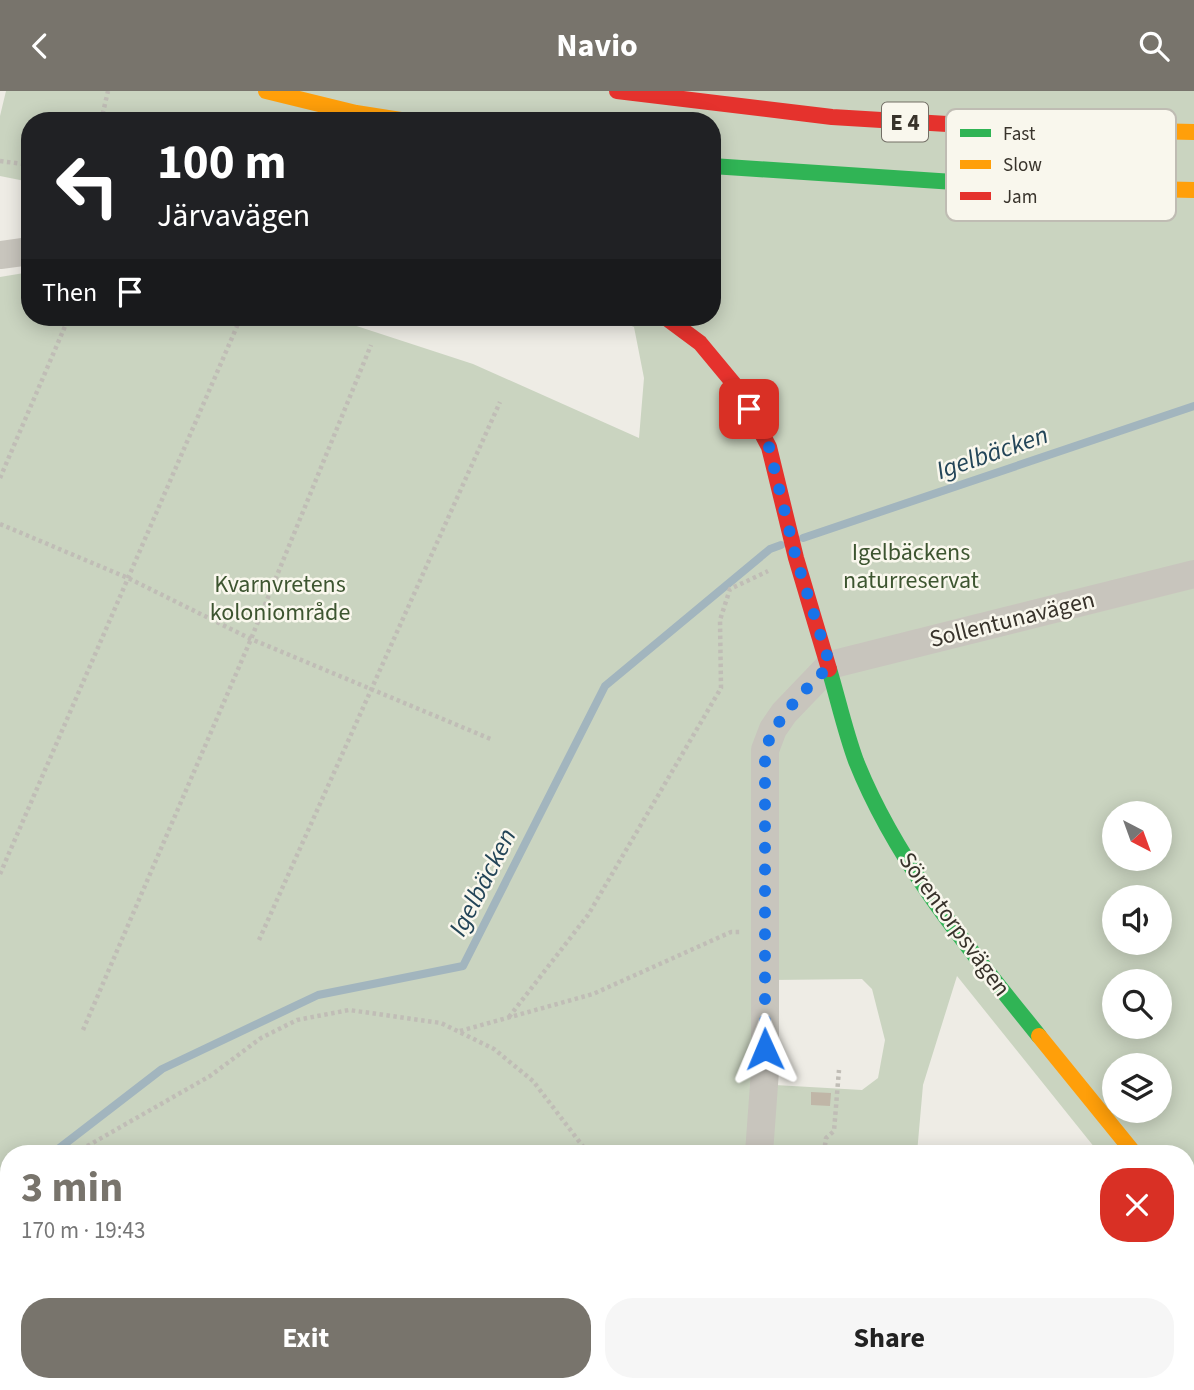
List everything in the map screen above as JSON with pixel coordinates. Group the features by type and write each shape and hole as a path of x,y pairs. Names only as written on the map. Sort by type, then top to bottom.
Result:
{"main road":[{"path":"266,91 352,112"},
{"name":"E 4","path":"617,91 717,107 946,124"},
{"name":"E 4","path":"1176,132 1194,132"},
{"name":"E 4","path":"721,167 946,182"},
{"name":"E 4","path":"1176,190 1194,190"},
{"name":"Sörentorpsvägen","path":"676,326 700,343 739,390 769,447 796,558 830,665 856,760 887,825 910,865 965,944 1128,1145"}],"street":[{"path":"0,255 21,252"},
{"name":"Sollentunavägen","path":"830,665 1194,574"},
{"path":"760,1145 765,1071 765,750 773,729 784,713 830,665"}],"path":[{"path":"103,112 108,91"},
{"path":"0,161 21,164"},
{"path":"0,478 65,326"},
{"path":"0,874 237,326"},
{"path":"83,1030 251,639 371,345"},
{"path":"259,940 374,690 500,403"},
{"path":"0,524 128,578 251,639 493,740"},
{"path":"509,1017 588,915 721,688 720,620 730,589 796,558"},
{"path":"459,1031 593,994 731,932 764,932"},
{"path":"89,1145 210,1076 261,1038 297,1020 349,1010 441,1023 494,1049 533,1081 582,1145"},
{"path":"825,1145 826,1138 834,1131 839,1070"}],"green space":[{"path":"6,91 1194,91 1194,1145 1093,1145 957,976 923,1085 918,1145 0,1145 0,277 21,274 21,326 357,326 473,364 639,438 644,378 632,326 721,326 721,112 21,112 21,180 0,176 0,116","holes":["862,979 872,989 885,1040 878,1078 862,1090 775,1085 772,980"]}],"building":[{"path":"811,1092 831,1093 830,1106 811,1105"}],"waterway":[{"name":"Igelbäcken","path":"803,538 1194,406"},
{"name":"Igelbäcken","path":"63,1145 162,1069 318,995 463,966 605,686 770,549 781,545"}],"traffic: fast":[{"path":"721,167 946,182"},
{"path":"829,669 856,761 892,835 937,905 1039,1036"}],"traffic: slow":[{"path":"266,91 352,112"},
{"path":"1176,132 1194,132"},
{"path":"1176,190 1194,190"},
{"path":"1039,1036 1128,1145"}],"traffic: jam":[{"path":"617,91 832,117 946,124"},
{"path":"677,326 700,343 739,390 769,447 796,558 829,669"}],"route":[{"path":"749,409 769,447 796,558 830,665 784,713 773,729 765,750 765,1049"}],"park label":[{"name":"Igelbäckens naturreservat","path":"911,566"},
{"name":"Kvarnvretens koloniområde","path":"280,598"}]}
